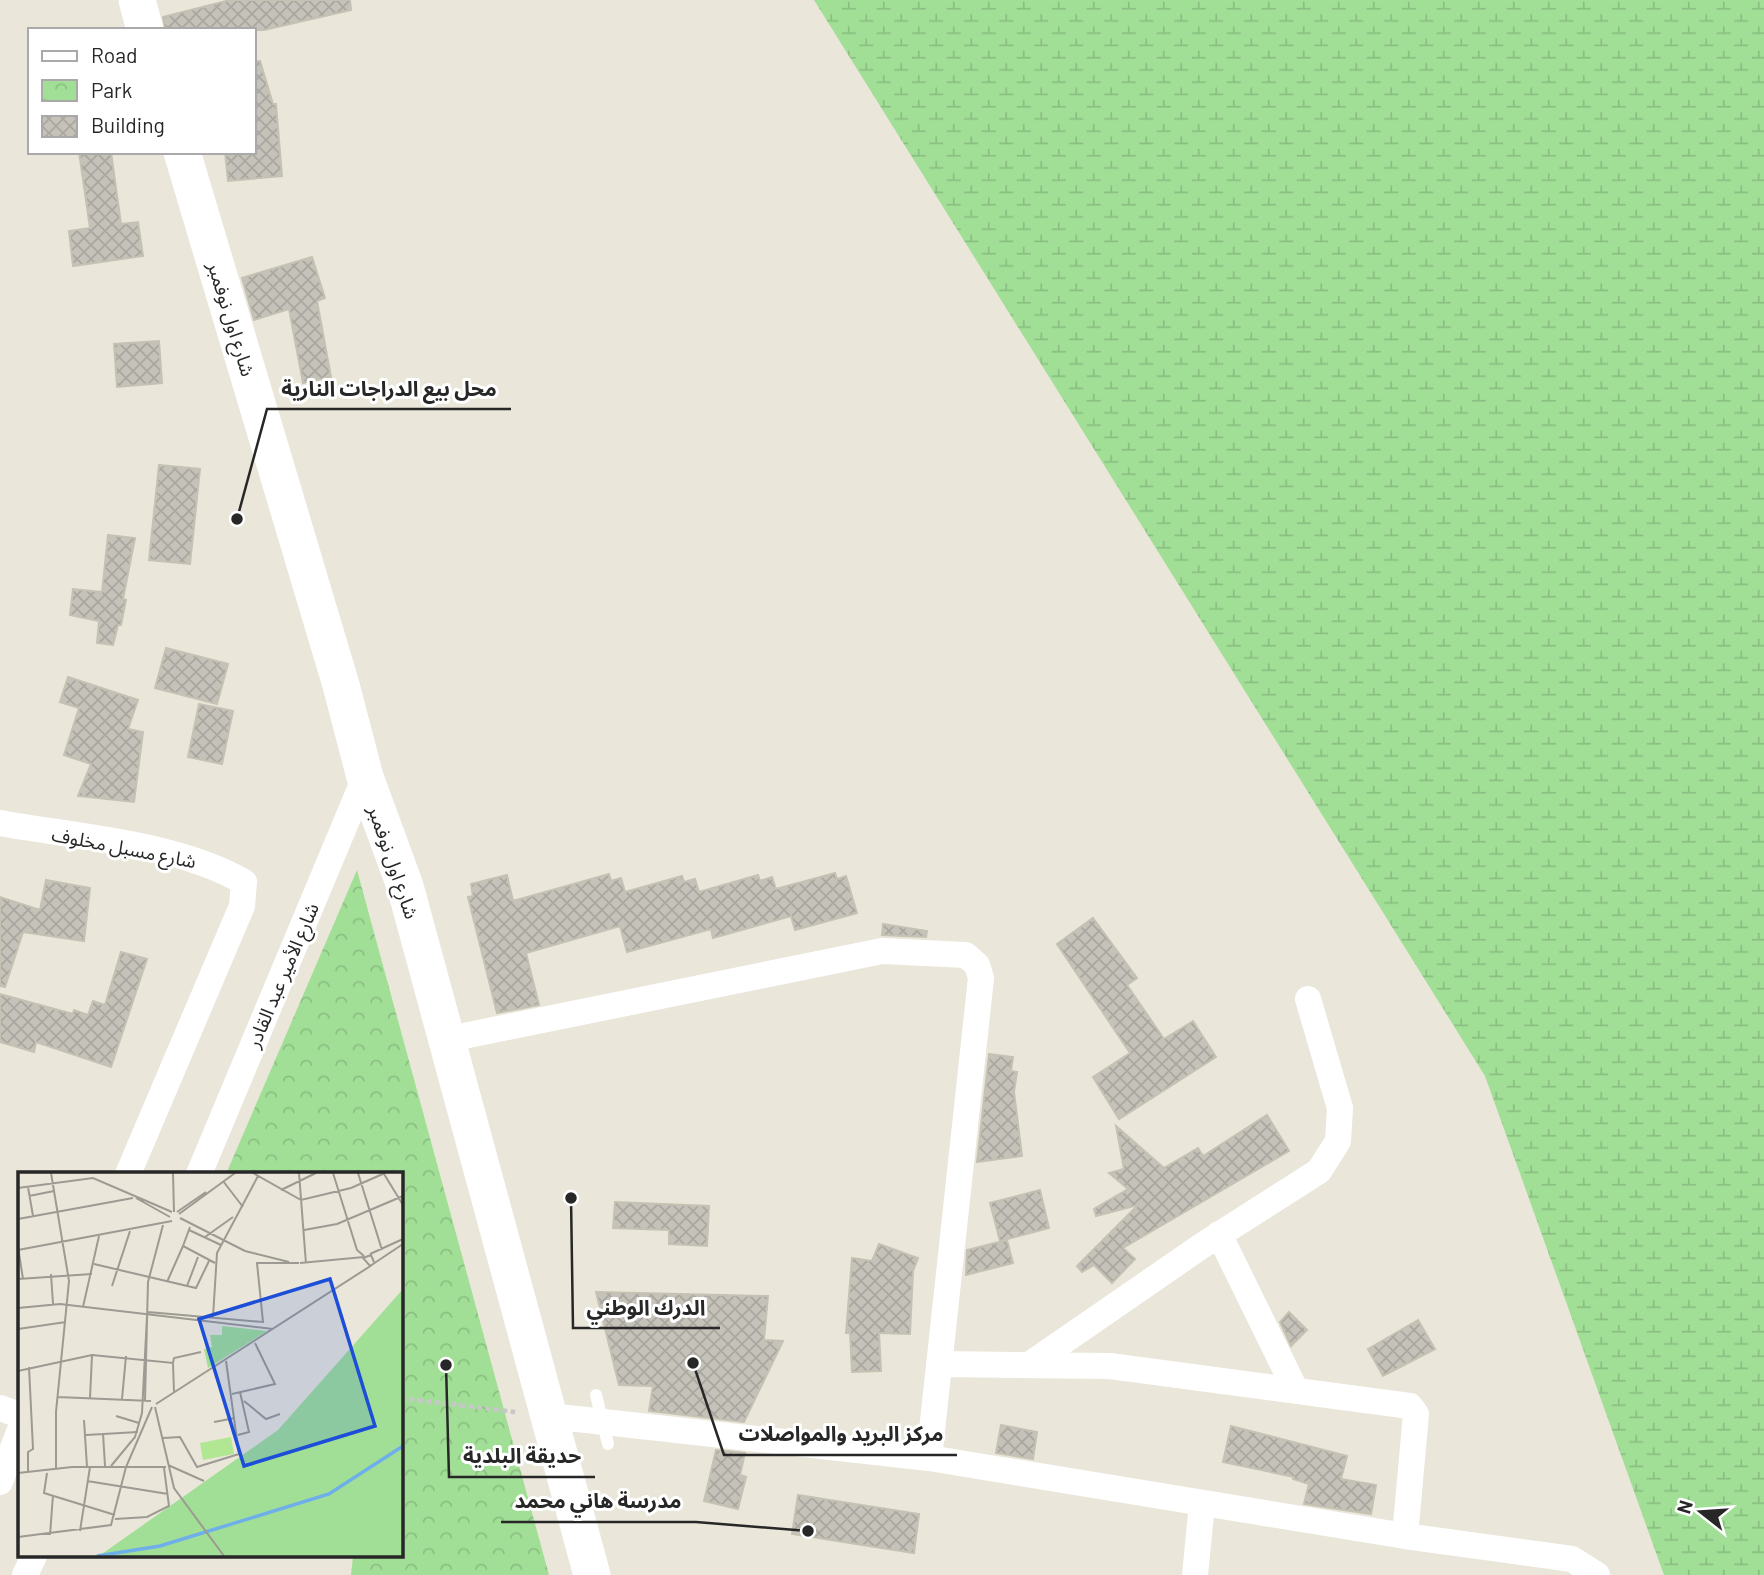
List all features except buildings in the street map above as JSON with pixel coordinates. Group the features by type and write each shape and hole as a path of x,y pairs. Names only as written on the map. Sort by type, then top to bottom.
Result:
{"main road":[{"path":"137,0 144,28"},
{"name":"شارع اول نوفمبر","path":"183,154 341,685 365,777 405,886 449,1039 592,1575"}],"street":[{"name":"شارع الأمير عبد القادر","path":"200,1172 365,777"},
{"name":"شارع مسبل مخلوف","path":"0,823 184,856 221,869 244,882 242,906 129,1172"},
{"path":"449,1039 882,951 966,955 977,965 981,978 929,1458"},
{"path":"1029,1365 1219,1234 1319,1171 1338,1141 1340,1108 1308,999"},
{"path":"1219,1234 1296,1391"},
{"path":"939,1364 1110,1366 1414,1408 1405,1536"},
{"path":"0,1408 18,1415"},
{"path":"550,1416 605,1433 929,1458 1405,1536 1572,1559 1597,1575"},
{"path":"0,1482 18,1435"},
{"path":"1195,1575 1202,1504"},
{"path":"25,1575 33,1558"}],"lane":[{"path":"596,1395 605,1433"}],"path":[{"path":"402,1398 550,1416"}],"green space":[{"path":"814,0 1764,0 1764,1575 1664,1575 1485,1076"},
{"path":"357,870 549,1575 351,1575 353,1558 402,1558 402,1172 227,1172"}],"place":[{"name":"محل بيع الدراجات النارية","path":"237,519"},
{"name":"الدرك الوطني","path":"571,1198"},
{"name":"مركز البريد والمواصلات","path":"693,1363"},
{"name":"حديقة البلدية","path":"446,1365"},
{"name":"مدرسة هاني محمد","path":"808,1531"}]}
